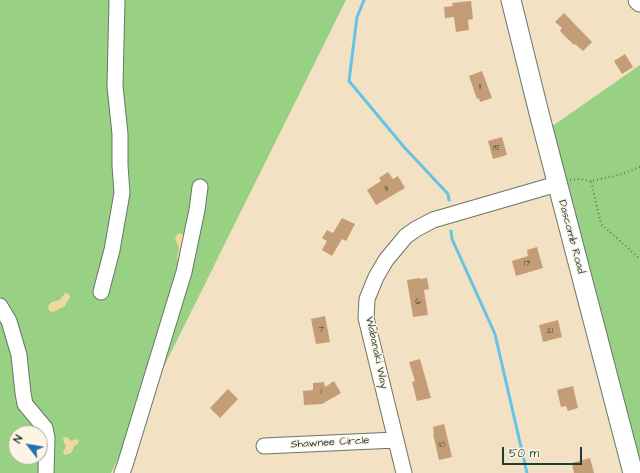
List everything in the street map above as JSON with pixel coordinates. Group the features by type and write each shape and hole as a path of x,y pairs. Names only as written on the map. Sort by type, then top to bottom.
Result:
{"main road":[{"name":"Dascomb Road","path":"511,0 557,184 633,473"}],"street":[{"path":"101,292 112,250 122,193 120,134 115,86 117,0"},
{"name":"Wabanaki Way","path":"404,473 366,318 367,298 376,277 386,260 406,236 433,220 557,184"},
{"path":"122,473 184,272 197,210 200,187"},
{"path":"0,306 8,321 19,355 25,404 45,428 47,438 46,473"},
{"name":"Shawnee Circle","path":"264,446 396,440"}],"path":[{"path":"557,184 578,179 591,181 619,175 640,167"},
{"path":"591,181 601,224 640,260"}],"green space":[{"path":"0,0 346,0 111,473 0,473"},
{"path":"640,65 640,459 551,127"}],"sand":[{"path":"179,233 185,235 179,261 177,258 179,248 175,238"},
{"path":"65,293 69,294 70,297 65,306 53,312 50,311 48,308 49,304 60,300"},
{"path":"64,437 67,437 71,441 78,439 79,442 71,453 65,455 63,453 66,446 63,440"}],"building":[{"path":"471,1 473,19 468,20 469,30 456,32 454,17 445,18 444,7 453,6 452,3"},
{"path":"564,13 592,42 583,51 575,44 574,45 560,31 562,28 555,22"},
{"path":"625,54 633,67 622,74 614,61"},
{"path":"482,71 492,98 480,102 479,98 477,99 469,76"},
{"path":"502,137 507,155 493,159 488,141"},
{"path":"388,172 393,179 398,176 405,188 376,205 367,190 381,181 379,178"},
{"path":"342,218 355,224 346,241 342,239 332,256 322,250 327,241 322,238 327,230 333,233"},
{"path":"537,247 543,268 516,276 512,261 528,256 527,250"},
{"path":"427,278 429,289 424,290 428,315 413,317 407,280"},
{"path":"325,316 330,342 316,344 311,319"},
{"path":"558,320 562,337 543,342 539,325"},
{"path":"420,359 431,398 417,401 412,382 415,381 409,362"},
{"path":"334,381 341,393 322,404 304,405 303,391 313,390 313,383 324,382 325,387"},
{"path":"573,386 578,408 568,411 566,406 561,407 557,390"},
{"path":"228,389 238,399 220,418 210,408"},
{"path":"444,424 452,457 439,460 433,434 433,427"},
{"path":"590,458 594,473 574,473 572,463"}],"waterway":[{"path":"364,0 357,17 349,81 404,147 448,194 449,200"},
{"path":"451,231 452,239 495,334 527,473"}]}
